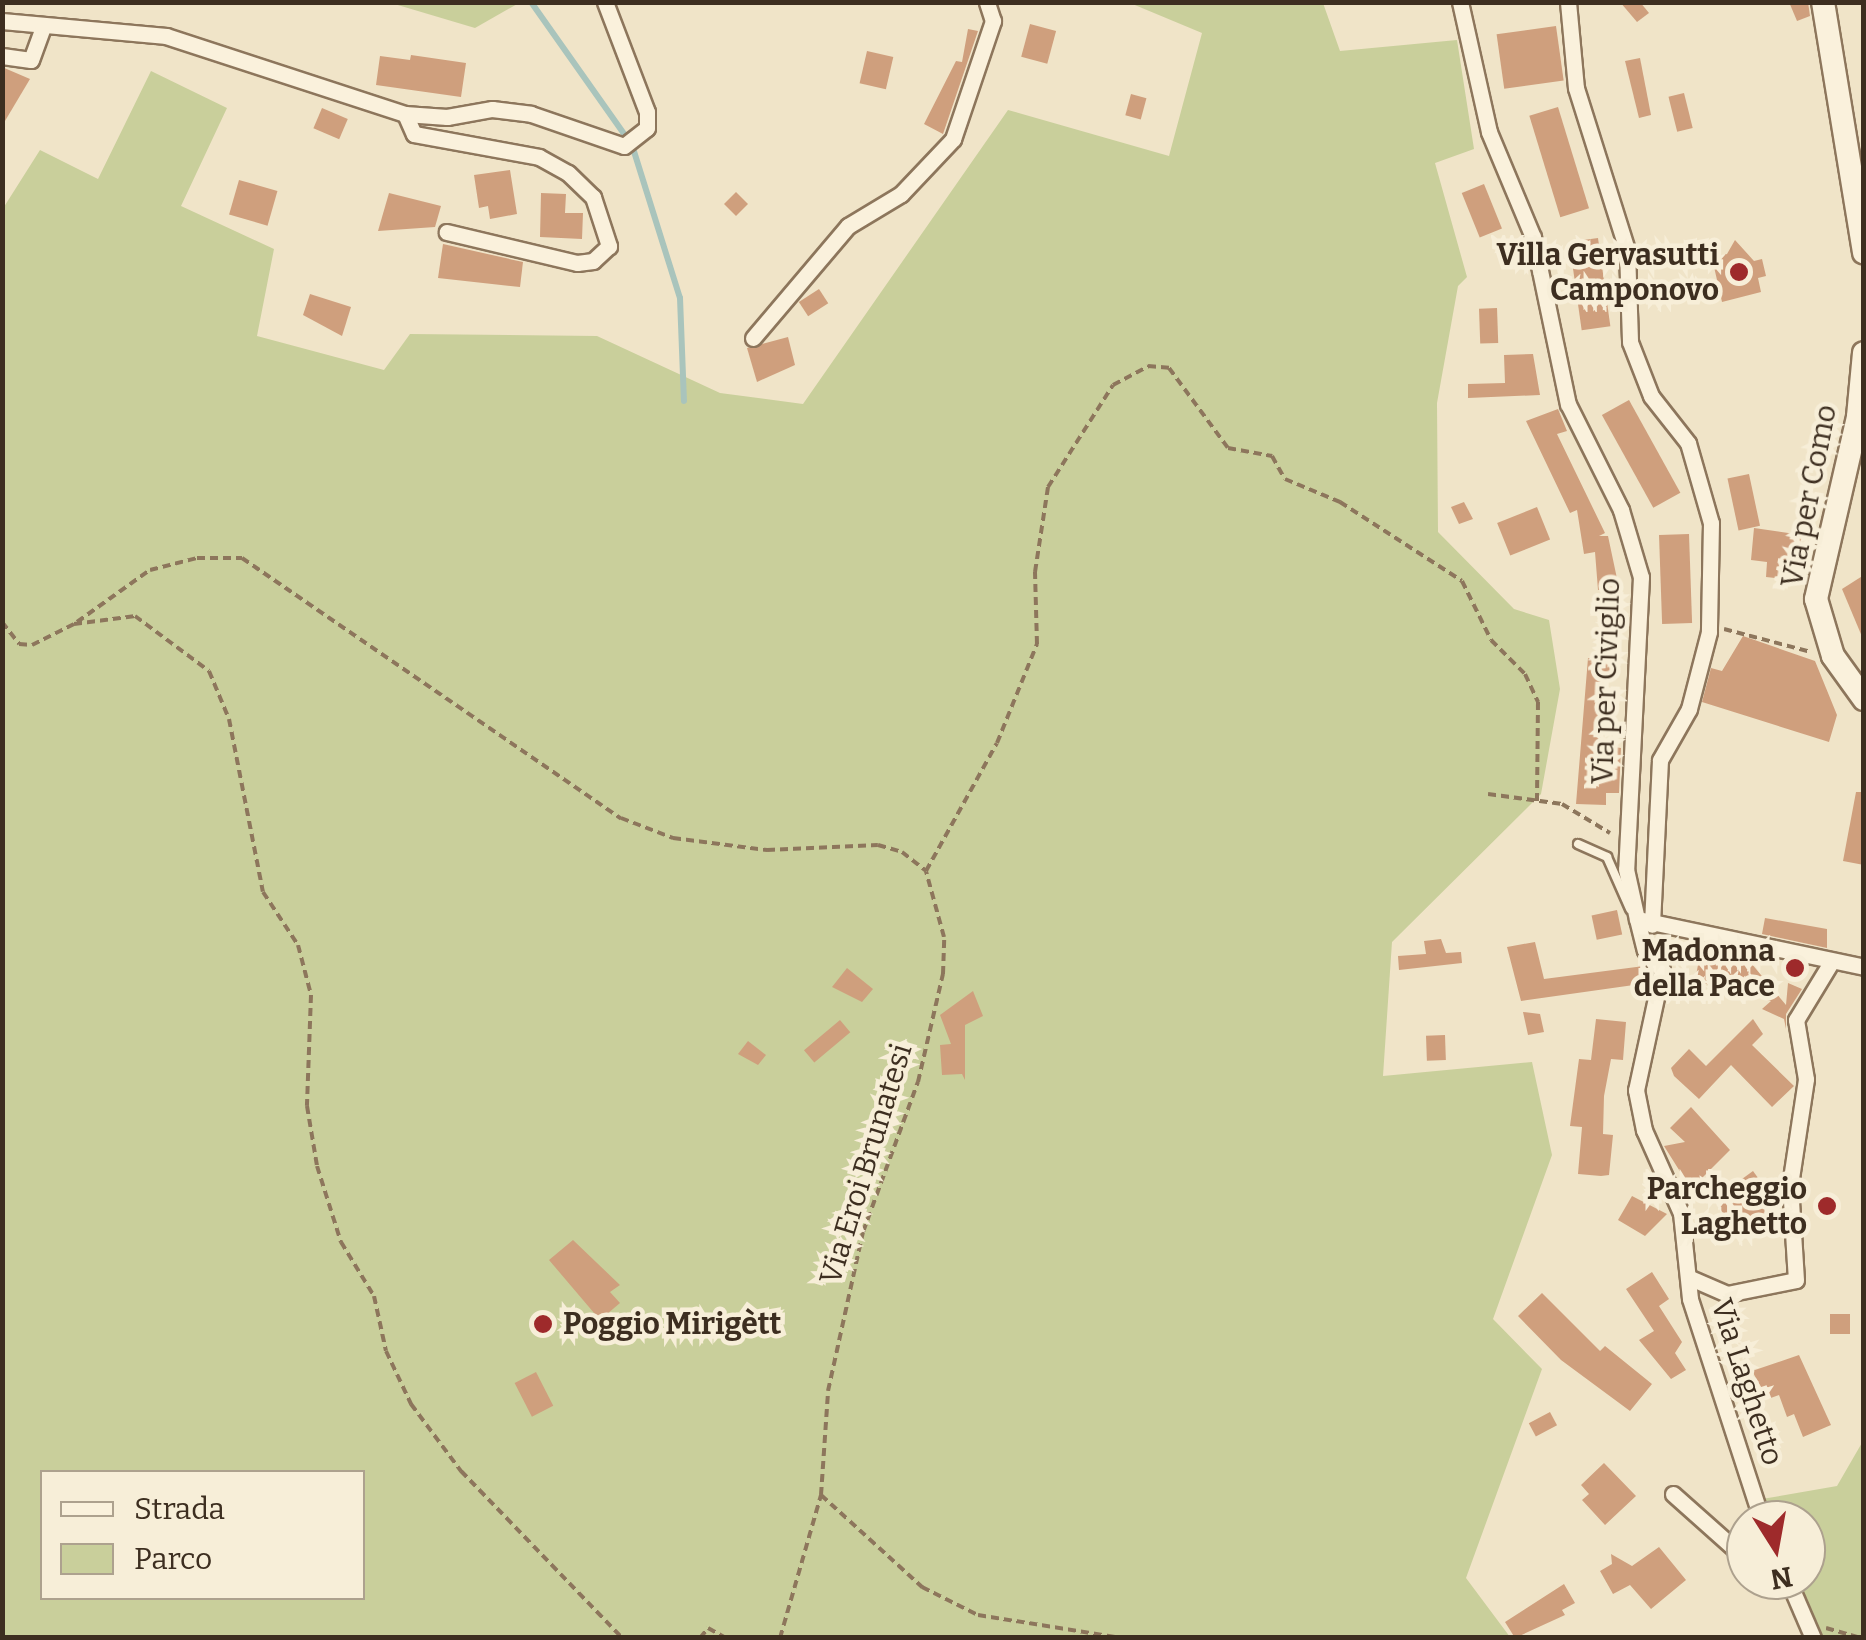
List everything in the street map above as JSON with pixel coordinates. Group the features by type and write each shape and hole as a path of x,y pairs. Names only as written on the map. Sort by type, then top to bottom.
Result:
{"street":[{"path":"2,21 166,36 405,114 446,117 492,109 530,114 632,143 647,112 605,2"},
{"path":"753,338 848,226 901,194 952,138 993,20 987,2"},
{"name":"Via per Civiglio","path":"1460,2 1489,132 1532,237 1568,404 1621,510 1642,577 1626,869 1644,922"},
{"path":"1568,2 1576,88 1627,250 1630,342 1651,396 1688,443 1711,523 1709,626 1690,709 1660,760 1644,922 1830,964 1864,967"},
{"path":"1823,2 1864,253"},
{"path":"2,56 31,60 44,25"},
{"path":"405,114 414,134 538,157 568,172 593,198 609,246 593,261 578,263 447,232"},
{"name":"Via per Como","path":"1864,353 1858,417 1818,570 1816,599 1834,658 1864,699"},
{"name":"Via Laghetto","path":"1644,922 1646,950 1662,970 1636,1090 1644,1130 1681,1213 1688,1276 1756,1500"},
{"path":"1688,1276 1728,1294 1796,1280 1790,1184 1806,1079 1796,1020 1830,964"},
{"path":"1673,1494 1726,1542"},
{"path":"1796,1600 1813,1638"}],"lane":[{"path":"1578,844 1607,857 1621,897 1644,922"}],"path":[{"path":"2,622 19,644 32,645 74,624 150,570 197,558 242,558 621,818 673,838 766,850 878,845 902,852 926,871 997,743 1036,644 1034,572 1048,487 1113,385 1148,366 1169,368 1228,448 1272,456 1285,479 1340,502 1462,582 1491,640 1525,674 1538,702 1537,802"},
{"path":"74,624 135,616 187,650 221,691 262,892 298,945 311,995 306,1106 316,1166 341,1242 374,1296 386,1352 411,1404 460,1471 622,1638"},
{"path":"1709,626 1834,658"},
{"path":"1488,794 1588,814 1610,831 1626,869"},
{"name":"Via Eroi Brunatesi","path":"780,1638 821,1495 828,1391 862,1232 918,1082 943,974 944,937 926,871"},
{"path":"821,1495 922,1587 978,1615 1121,1638"},
{"path":"700,1638 708,1628 726,1638"}],"green space":[{"path":"391,3 519,3 475,28"},
{"path":"1130,3 1323,3 1340,51 1457,40 1474,149 1435,163 1467,277 1458,286 1437,403 1438,532 1514,609 1549,620 1560,689 1541,794 1392,942 1383,1076 1532,1062 1552,1155 1493,1319 1542,1369 1466,1578 1510,1637 3,1637 2,210 40,150 98,179 151,71 227,108 181,206 274,249 257,336 384,370 410,334 597,336 720,393 803,404 1008,110 1169,156 1202,33"},
{"path":"1863,1441 1863,1637 1805,1637 1799,1600 1826,1600 1826,1500 1762,1499 1837,1486"}],"building":[{"path":"1620,2 1640,2 1649,13 1637,22"},
{"path":"1789,2 1808,2 1810,16 1797,21"},
{"path":"1030,24 1056,31 1047,64 1021,57"},
{"path":"1556,26 1564,80 1504,89 1497,34"},
{"path":"968,29 978,31 943,134 924,124 956,61 962,62"},
{"path":"867,51 893,57 886,89 860,83"},
{"path":"411,55 466,63 461,97 376,85 380,56 410,60"},
{"path":"1640,58 1651,115 1639,118 1625,61"},
{"path":"2,67 30,79 2,126"},
{"path":"1684,93 1693,128 1677,132 1668,97"},
{"path":"1131,94 1146,98 1141,119 1125,115"},
{"path":"1558,107 1589,208 1560,217 1529,116"},
{"path":"322,108 348,119 339,139 313,128"},
{"path":"510,170 517,214 490,219 488,206 479,208 474,175"},
{"path":"239,180 277,191 268,226 229,215"},
{"path":"1484,184 1502,229 1480,237 1462,193"},
{"path":"736,192 748,204 736,216 724,204"},
{"path":"389,193 441,206 435,227 378,231"},
{"path":"541,193 566,194 565,213 583,213 582,239 540,237"},
{"path":"1598,238 1610,326 1582,330 1569,242"},
{"name":"Villa Gervasutti Camponovo","path":"1735,240 1754,261 1762,259 1766,276 1758,278 1761,292 1722,302 1712,258 1727,254"},
{"path":"443,244 523,262 520,287 438,278"},
{"path":"819,289 828,303 808,316 799,302"},
{"path":"310,294 351,307 342,336 303,315"},
{"path":"1497,308 1498,343 1480,344 1479,309"},
{"path":"788,337 795,365 757,382 747,348"},
{"path":"1533,354 1540,395 1468,398 1468,384 1505,383 1504,355"},
{"path":"1629,400 1680,493 1653,508 1602,415"},
{"path":"1558,409 1567,431 1557,434 1605,533 1599,536 1608,536 1619,588 1598,590 1595,552 1584,554 1577,510 1570,513 1526,421"},
{"path":"1749,474 1760,526 1739,530 1727,479"},
{"path":"1464,502 1473,519 1459,524 1451,507"},
{"path":"1537,507 1550,539 1510,556 1497,523"},
{"path":"1754,528 1802,535 1794,580 1766,577 1767,562 1751,560"},
{"path":"1689,534 1692,623 1662,624 1659,535"},
{"path":"1864,575 1864,639 1863,639 1842,589"},
{"path":"1743,636 1815,661 1837,715 1829,742 1702,702 1711,668 1722,671"},
{"path":"1588,658 1613,659 1612,677 1605,677 1601,745 1621,748 1619,793 1606,793 1606,805 1576,804"},
{"path":"1856,792 1864,792 1864,865 1843,861"},
{"path":"1617,910 1622,934 1597,940 1592,915"},
{"path":"1765,918 1827,929 1827,948 1762,934"},
{"path":"1441,939 1446,953 1461,952 1462,963 1399,970 1398,956 1426,954 1424,941"},
{"path":"1535,942 1544,979 1644,966 1648,983 1521,1001 1507,947"},
{"path":"1700,954 1751,963 1786,1005 1788,983 1802,989 1786,1014 1786,1029 1784,1019 1762,1009 1771,1001 1695,981"},
{"path":"847,968 873,989 862,1002 832,987"},
{"path":"973,991 983,1016 965,1025 965,1080 962,1074 942,1075 940,1045 951,1044 940,1015"},
{"path":"1523,1012 1540,1014 1544,1032 1528,1035"},
{"path":"1596,1019 1626,1022 1623,1060 1611,1059 1604,1096 1603,1134 1613,1135 1609,1175 1601,1176 1578,1174 1582,1127 1570,1126 1579,1059 1591,1060"},
{"path":"1753,1019 1763,1034 1752,1045 1794,1086 1772,1107 1731,1065 1699,1099 1674,1076 1671,1068 1689,1049 1706,1066"},
{"path":"840,1020 850,1032 814,1062 804,1050"},
{"path":"1445,1035 1446,1060 1427,1061 1426,1036"},
{"path":"748,1041 766,1055 758,1065 738,1054"},
{"path":"1691,1107 1730,1150 1691,1189 1664,1146 1685,1142 1670,1128"},
{"path":"1753,1171 1778,1206 1739,1235 1713,1200"},
{"path":"1632,1196 1667,1214 1645,1236 1618,1220"},
{"path":"573,1240 620,1285 610,1292 620,1303 600,1320 549,1260"},
{"path":"1652,1272 1669,1299 1659,1306 1682,1342 1675,1353 1686,1370 1671,1379 1639,1340 1654,1331 1626,1289"},
{"path":"1542,1293 1600,1351 1605,1346 1652,1384 1630,1411 1561,1360 1518,1316"},
{"path":"1830,1314 1850,1314 1850,1334 1830,1334"},
{"path":"1799,1355 1831,1425 1803,1437 1794,1414 1787,1417 1779,1395 1768,1399 1752,1371"},
{"path":"536,1372 553,1406 532,1417 515,1383"},
{"path":"1550,1412 1557,1425 1536,1437 1529,1423"},
{"path":"1604,1463 1636,1496 1605,1525 1582,1500 1589,1494 1581,1485"},
{"path":"1659,1547 1686,1580 1651,1609 1630,1585 1613,1594 1600,1571 1612,1564 1611,1554 1632,1566"},
{"path":"1564,1584 1575,1603 1562,1610 1565,1615 1515,1638 1505,1622"}],"waterway":[{"path":"531,2 632,145 680,298 684,401"}],"place":[{"name":"Villa Gervasutti Camponovo","path":"1739,272"},
{"name":"Madonna della Pace","path":"1795,968"},
{"name":"Parcheggio Laghetto","path":"1827,1206"},
{"name":"Poggio Mirigètt","path":"543,1324"}]}
